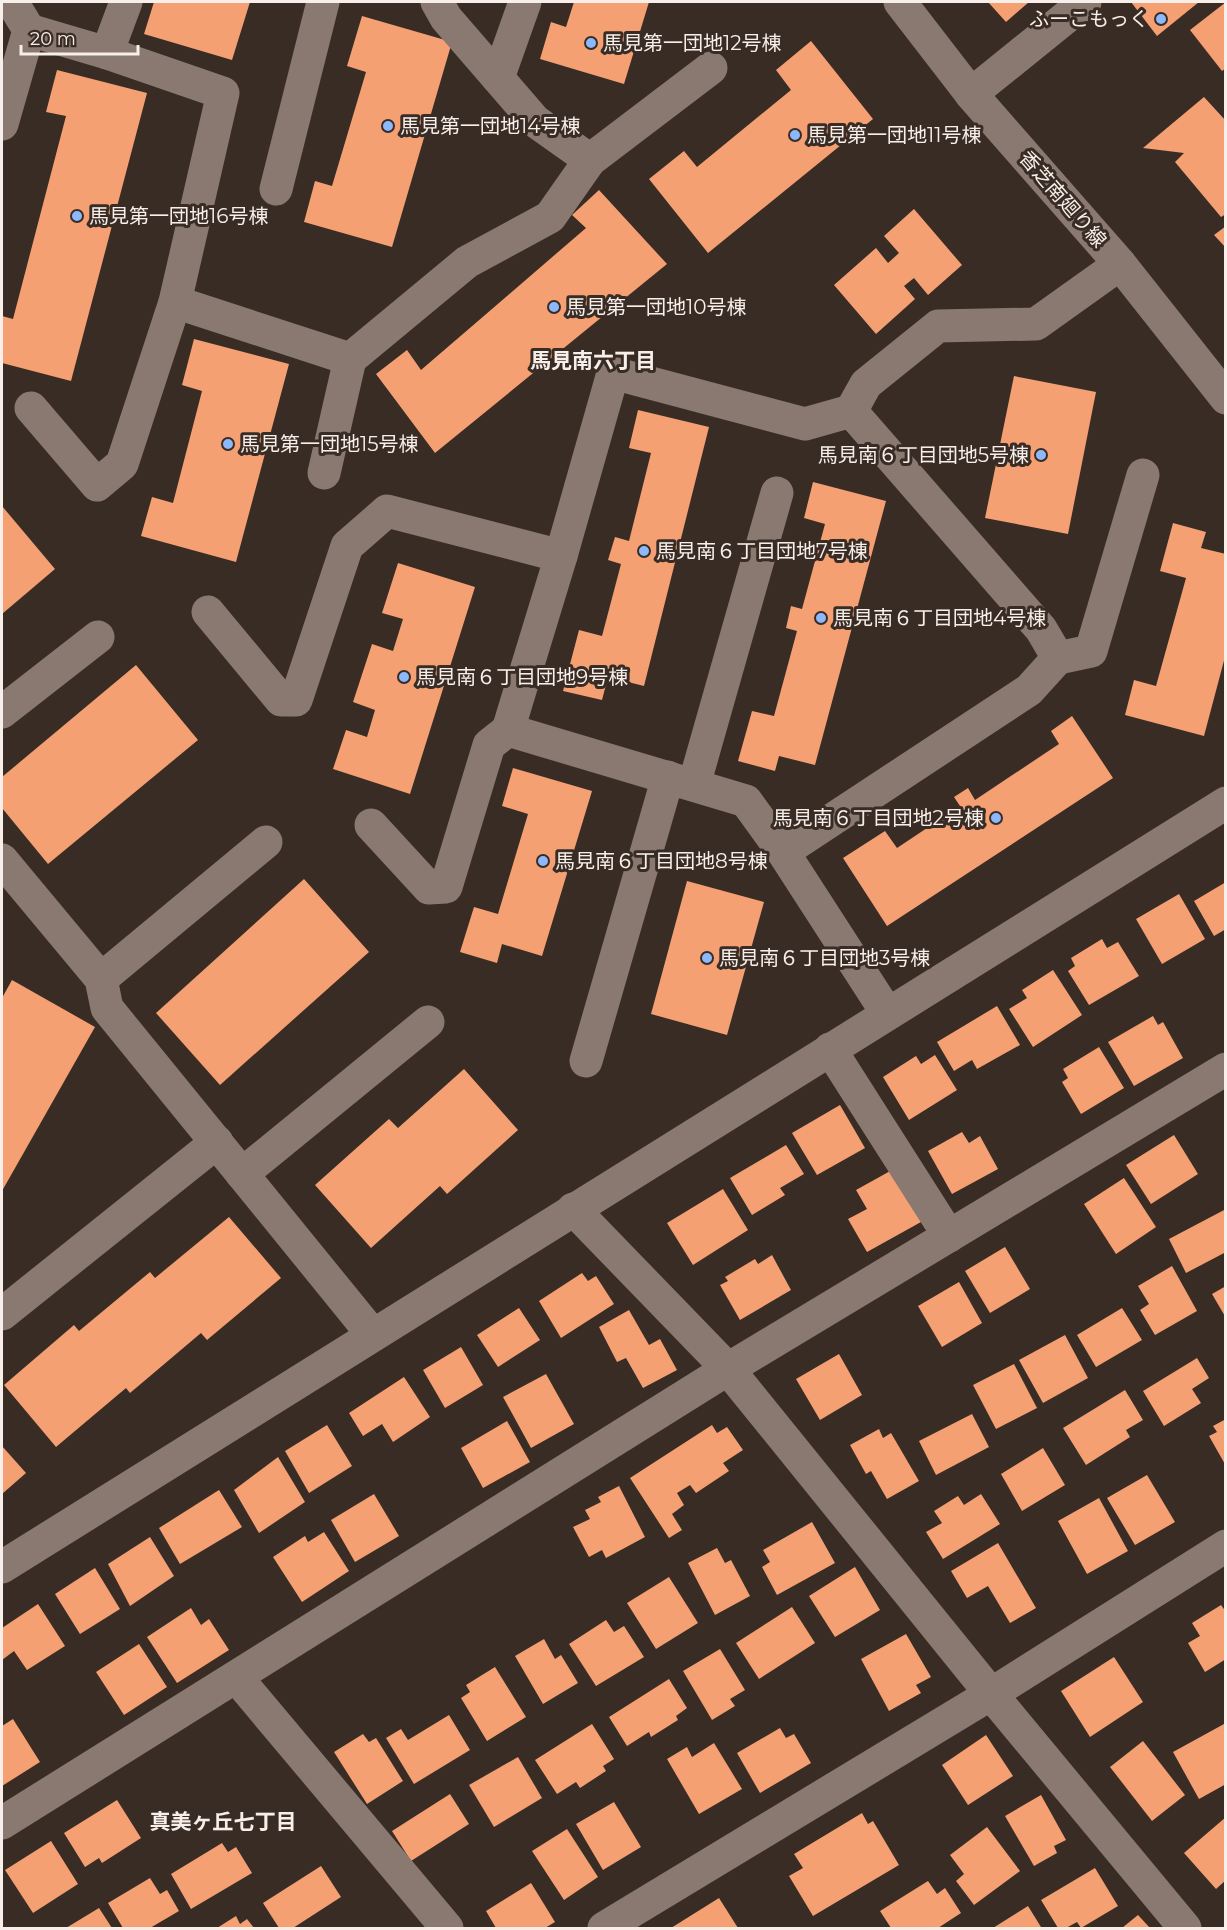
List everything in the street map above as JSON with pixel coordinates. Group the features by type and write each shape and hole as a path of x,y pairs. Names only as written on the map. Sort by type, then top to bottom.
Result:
{"street":[{"path":"12,2 29,30 107,53 223,93 176,302 122,464 97,484 31,408"},
{"path":"107,53 126,2"},
{"path":"276,189 323,2"},
{"path":"437,2 446,18 535,122 590,160"},
{"path":"498,78 525,2"},
{"name":"香芝南廻り線","path":"900,2 971,94 1120,264 1226,398"},
{"path":"971,94 1085,2"},
{"path":"2,124 29,30"},
{"path":"324,473 350,359 467,262 550,217 590,160 711,68"},
{"path":"371,825 429,888 446,887 489,745 508,730 613,373 805,424 851,411 866,384 938,326 1036,324 1120,264"},
{"path":"176,302 350,359"},
{"path":"851,411 1041,629 1058,658"},
{"path":"783,852 1029,690 1058,658 1091,651 1143,475"},
{"path":"586,1061 777,492"},
{"path":"208,612 281,700 296,700 347,546 387,511 561,556"},
{"path":"2,711 98,637"},
{"path":"508,730 746,801 783,852 887,1013"},
{"path":"2,1567 1226,803"},
{"path":"101,979 266,842"},
{"path":"5,876 101,979 107,1008 373,1335"},
{"path":"242,1174 428,1022"},
{"path":"830,1049 949,1236"},
{"path":"2,1823 728,1369 1226,1069"},
{"path":"2,1314 216,1142"},
{"path":"573,1209 728,1369 1185,1929"},
{"path":"604,1929 991,1694 1226,1546"},
{"path":"237,1678 447,1929"}],"building":[{"path":"154,2 250,2 232,60 144,34"},
{"name":"馬見第一団地12号棟","path":"574,2 649,2 624,84 540,59 551,22 566,27"},
{"path":"988,2 1029,2 1006,22"},
{"name":"ふーこもっく","path":"1131,2 1199,2 1157,36"},
{"path":"1226,2 1226,68 1222,71 1190,30"},
{"name":"馬見第一団地14号棟","path":"362,16 452,42 392,247 304,222 315,181 332,186 366,72 347,66"},
{"name":"馬見第一団地11号棟","path":"811,41 873,119 708,253 649,179 684,151 697,167 791,90 776,70"},
{"name":"馬見第一団地16号棟","path":"57,70 147,93 71,381 2,363 2,316 13,319 66,116 46,112"},
{"path":"1204,97 1226,121 1226,214 1221,217 1175,162 1184,153 1143,148"},
{"name":"馬見第一団地10号棟","path":"599,190 667,264 435,453 376,374 407,350 421,370 586,228 572,215"},
{"path":"914,209 962,265 928,295 914,278 904,286 915,299 876,334 834,285 876,248 888,263 899,253 884,236"},
{"path":"1226,226 1226,248 1214,235"},
{"name":"馬見第一団地15号棟","path":"194,339 289,364 236,562 141,536 152,497 173,503 202,391 182,385"},
{"name":"馬見南６丁目団地5号棟","path":"1014,376 1096,392 1068,534 985,518"},
{"name":"馬見南６丁目団地7号棟","path":"638,410 709,427 644,686 608,677 602,700 563,691 579,630 602,636 621,564 608,560 615,537 629,541 651,453 629,448"},
{"name":"馬見南６丁目団地4号棟","path":"813,482 886,501 815,765 779,756 775,771 738,761 752,711 774,716 797,631 786,628 791,606 802,609 825,524 804,518"},
{"path":"2,506 55,569 2,614"},
{"path":"1173,523 1206,532 1201,548 1226,554 1226,653 1204,736 1125,715 1134,680 1156,686 1186,578 1160,571"},
{"name":"馬見南６丁目団地9号棟","path":"398,563 475,587 410,794 333,769 346,730 367,737 375,710 353,702 372,644 393,651 403,619 382,613"},
{"path":"136,665 198,740 48,864 2,808 2,777"},
{"name":"馬見南６丁目団地2号棟","path":"1072,716 1113,778 887,926 843,858 885,831 897,848 960,806 954,797 968,788 975,800 1059,744 1051,731"},
{"name":"馬見南６丁目団地8号棟","path":"513,768 592,791 542,956 502,944 497,963 460,952 474,907 498,914 528,814 502,806"},
{"path":"304,879 369,952 220,1085 156,1013"},
{"name":"馬見南６丁目団地3号棟","path":"687,881 764,902 727,1035 651,1014"},
{"path":"1226,882 1226,929 1214,936 1194,901"},
{"path":"1179,894 1205,939 1162,964 1136,919"},
{"path":"1102,939 1107,948 1118,942 1139,976 1089,1005 1068,971 1075,966 1071,958"},
{"path":"1053,970 1082,1015 1033,1047 1009,1009 1027,998 1022,990"},
{"path":"12,980 95,1027 2,1191 2,998"},
{"path":"997,1006 1020,1045 977,1069 972,1060 954,1071 937,1042"},
{"path":"1153,1016 1158,1025 1163,1022 1183,1058 1134,1086 1108,1042"},
{"path":"1099,1047 1124,1088 1081,1114 1062,1082 1068,1078 1063,1069"},
{"path":"935,1055 957,1090 909,1120 883,1077 916,1056 921,1064"},
{"path":"464,1069 518,1130 447,1194 440,1186 371,1248 315,1185 389,1119 398,1128"},
{"path":"840,1105 865,1148 817,1175 792,1133"},
{"path":"962,1132 969,1143 980,1136 998,1169 952,1194 928,1151"},
{"path":"1174,1135 1198,1174 1151,1204 1126,1165"},
{"path":"786,1145 804,1174 780,1188 785,1195 752,1215 730,1178"},
{"path":"892,1170 921,1222 867,1252 848,1219 867,1209 856,1190"},
{"path":"1124,1178 1156,1227 1116,1254 1084,1204"},
{"path":"723,1189 748,1230 693,1265 667,1223"},
{"path":"1226,1209 1226,1252 1186,1273 1169,1239"},
{"path":"229,1217 281,1278 207,1340 201,1333 130,1393 126,1388 56,1447 4,1385 74,1325 79,1331 150,1272 155,1278"},
{"path":"1005,1247 1030,1289 990,1313 965,1271"},
{"path":"772,1255 791,1290 740,1320 720,1285 728,1281 725,1277 755,1259 758,1264"},
{"path":"1172,1266 1197,1311 1155,1335 1140,1310 1149,1304 1138,1286"},
{"path":"582,1273 588,1281 596,1276 614,1304 561,1338 539,1301"},
{"path":"959,1282 982,1323 942,1347 918,1306"},
{"path":"1226,1286 1226,1318 1212,1294"},
{"path":"519,1308 540,1340 498,1367 477,1335"},
{"path":"1122,1308 1142,1340 1096,1367 1077,1335"},
{"path":"629,1310 649,1345 660,1339 677,1370 643,1388 626,1358 617,1362 599,1327"},
{"path":"1065,1335 1088,1378 1043,1403 1019,1360"},
{"path":"461,1347 483,1385 445,1408 423,1370"},
{"path":"839,1354 862,1395 820,1420 796,1379"},
{"path":"1197,1358 1209,1378 1192,1389 1201,1403 1164,1426 1143,1391"},
{"path":"1014,1364 1037,1408 996,1429 973,1385"},
{"path":"546,1374 574,1424 531,1448 503,1397"},
{"path":"404,1377 430,1417 393,1442 382,1424 363,1436 349,1413"},
{"path":"1125,1390 1143,1420 1126,1430 1130,1437 1086,1465 1063,1428"},
{"path":"972,1414 989,1447 936,1475 919,1441"},
{"path":"1226,1419 1226,1466 1209,1436 1217,1432 1213,1426"},
{"path":"507,1421 530,1462 483,1488 461,1448"},
{"path":"327,1425 352,1466 309,1493 285,1451"},
{"path":"712,1425 717,1433 727,1427 743,1450 723,1463 729,1471 696,1493 690,1485 677,1493 684,1505 672,1514 682,1530 669,1538 630,1478"},
{"path":"879,1429 883,1438 891,1433 919,1481 887,1499 871,1471 866,1474 850,1445"},
{"path":"2,1446 26,1473 2,1494"},
{"path":"1043,1448 1065,1485 1022,1511 1001,1474"},
{"path":"278,1457 305,1502 259,1533 234,1490"},
{"path":"1147,1475 1175,1522 1135,1545 1107,1498"},
{"path":"619,1486 645,1537 606,1558 602,1550 589,1557 573,1527 590,1519 585,1510 601,1502 598,1497"},
{"path":"219,1490 242,1527 180,1564 159,1528"},
{"path":"374,1494 399,1536 355,1562 331,1520"},
{"path":"981,1494 1000,1524 943,1559 926,1532 942,1523 934,1511 958,1496 964,1505"},
{"path":"1099,1498 1128,1551 1087,1574 1058,1521"},
{"path":"812,1522 835,1563 777,1595 762,1567 770,1562 763,1550"},
{"path":"324,1532 349,1571 302,1602 273,1557 305,1536 308,1542"},
{"path":"150,1537 174,1576 130,1606 108,1564"},
{"path":"998,1543 1036,1608 1010,1623 988,1586 967,1598 951,1571"},
{"path":"717,1548 725,1563 731,1560 750,1596 715,1615 688,1563"},
{"path":"855,1567 880,1610 835,1637 809,1596"},
{"path":"95,1568 120,1609 80,1634 55,1594"},
{"path":"669,1577 698,1623 656,1649 627,1603"},
{"path":"38,1604 65,1646 27,1670 14,1651 2,1660 2,1628"},
{"path":"1221,1605 1226,1612 1226,1659 1205,1672 1188,1643 1200,1636 1192,1623"},
{"path":"792,1607 815,1643 759,1679 736,1643"},
{"path":"191,1608 201,1625 209,1619 229,1650 177,1683 147,1637"},
{"path":"606,1620 614,1632 624,1626 644,1657 596,1686 569,1644"},
{"path":"906,1634 931,1677 916,1685 921,1693 889,1711 861,1659"},
{"path":"544,1639 555,1659 561,1655 578,1683 543,1704 515,1656"},
{"path":"139,1644 167,1687 124,1715 96,1672"},
{"path":"720,1649 745,1690 730,1699 735,1706 712,1720 683,1671"},
{"path":"1114,1657 1143,1702 1090,1737 1061,1691"},
{"path":"495,1667 526,1717 487,1741 461,1698 470,1692 466,1685"},
{"path":"669,1679 687,1708 676,1716 678,1720 651,1737 649,1732 627,1746 609,1717"},
{"path":"449,1715 470,1750 414,1784 386,1738 401,1729 408,1740"},
{"path":"13,1719 40,1762 2,1786 2,1726"},
{"path":"592,1724 614,1759 603,1766 606,1771 580,1788 576,1782 557,1794 535,1760"},
{"path":"1224,1724 1226,1784 1199,1799 1173,1752"},
{"path":"780,1728 786,1738 794,1734 811,1763 760,1793 737,1753"},
{"path":"363,1734 369,1742 376,1738 403,1781 367,1804 334,1752"},
{"path":"986,1735 1013,1776 968,1805 942,1765"},
{"path":"1143,1741 1185,1795 1152,1821 1110,1767"},
{"path":"714,1743 742,1789 699,1814 667,1759 687,1747 692,1757"},
{"path":"518,1757 542,1798 494,1827 469,1785"},
{"path":"450,1794 469,1824 411,1861 392,1831"},
{"path":"1041,1795 1066,1840 1054,1846 1057,1853 1034,1866 1005,1816"},
{"path":"117,1800 141,1838 102,1863 99,1858 85,1867 64,1833"},
{"path":"614,1802 641,1847 603,1870 576,1824"},
{"path":"862,1813 868,1824 873,1821 899,1865 813,1916 789,1876 803,1868 794,1854"},
{"path":"1226,1817 1226,1880 1216,1889 1184,1853"},
{"path":"987,1827 1020,1871 974,1905 956,1881 964,1874 950,1855"},
{"path":"567,1829 598,1877 564,1900 532,1851"},
{"path":"51,1841 78,1884 33,1913 5,1870"},
{"path":"222,1843 228,1852 236,1847 252,1873 191,1909 171,1874"},
{"path":"321,1866 341,1897 293,1928 279,1928 263,1903"},
{"path":"1095,1868 1118,1906 1081,1928 1077,1922 1066,1928 1058,1928 1041,1900"},
{"path":"150,1878 160,1894 167,1890 179,1911 150,1928 123,1928 108,1903"},
{"path":"928,1881 937,1894 945,1888 961,1913 938,1928 891,1928 880,1911"},
{"path":"531,1883 555,1922 545,1928 496,1928 486,1911"},
{"path":"719,1898 738,1928 671,1928"},
{"path":"1028,1906 1041,1927 993,1928"},
{"path":"99,1908 112,1928 66,1928"},
{"path":"1138,1915 1150,1928 1122,1928"},
{"path":"236,1916 240,1924 247,1919 254,1928 217,1928"}],"place":[{"name":"ふーこもっく","path":"1161,19"},
{"name":"馬見第一団地12号棟","path":"591,43"},
{"name":"馬見第一団地14号棟","path":"388,126"},
{"name":"馬見第一団地11号棟","path":"795,135"},
{"name":"馬見第一団地16号棟","path":"77,216"},
{"name":"馬見第一団地10号棟","path":"554,307"},
{"name":"馬見第一団地15号棟","path":"228,444"},
{"name":"馬見南６丁目団地5号棟","path":"1041,455"},
{"name":"馬見南６丁目団地7号棟","path":"644,551"},
{"name":"馬見南６丁目団地4号棟","path":"821,618"},
{"name":"馬見南６丁目団地9号棟","path":"404,677"},
{"name":"馬見南６丁目団地2号棟","path":"996,818"},
{"name":"馬見南６丁目団地8号棟","path":"543,861"},
{"name":"馬見南６丁目団地3号棟","path":"707,958"}],"district":[{"name":"馬見南六丁目","path":"593,361"},
{"name":"真美ヶ丘七丁目","path":"223,1822"}]}
